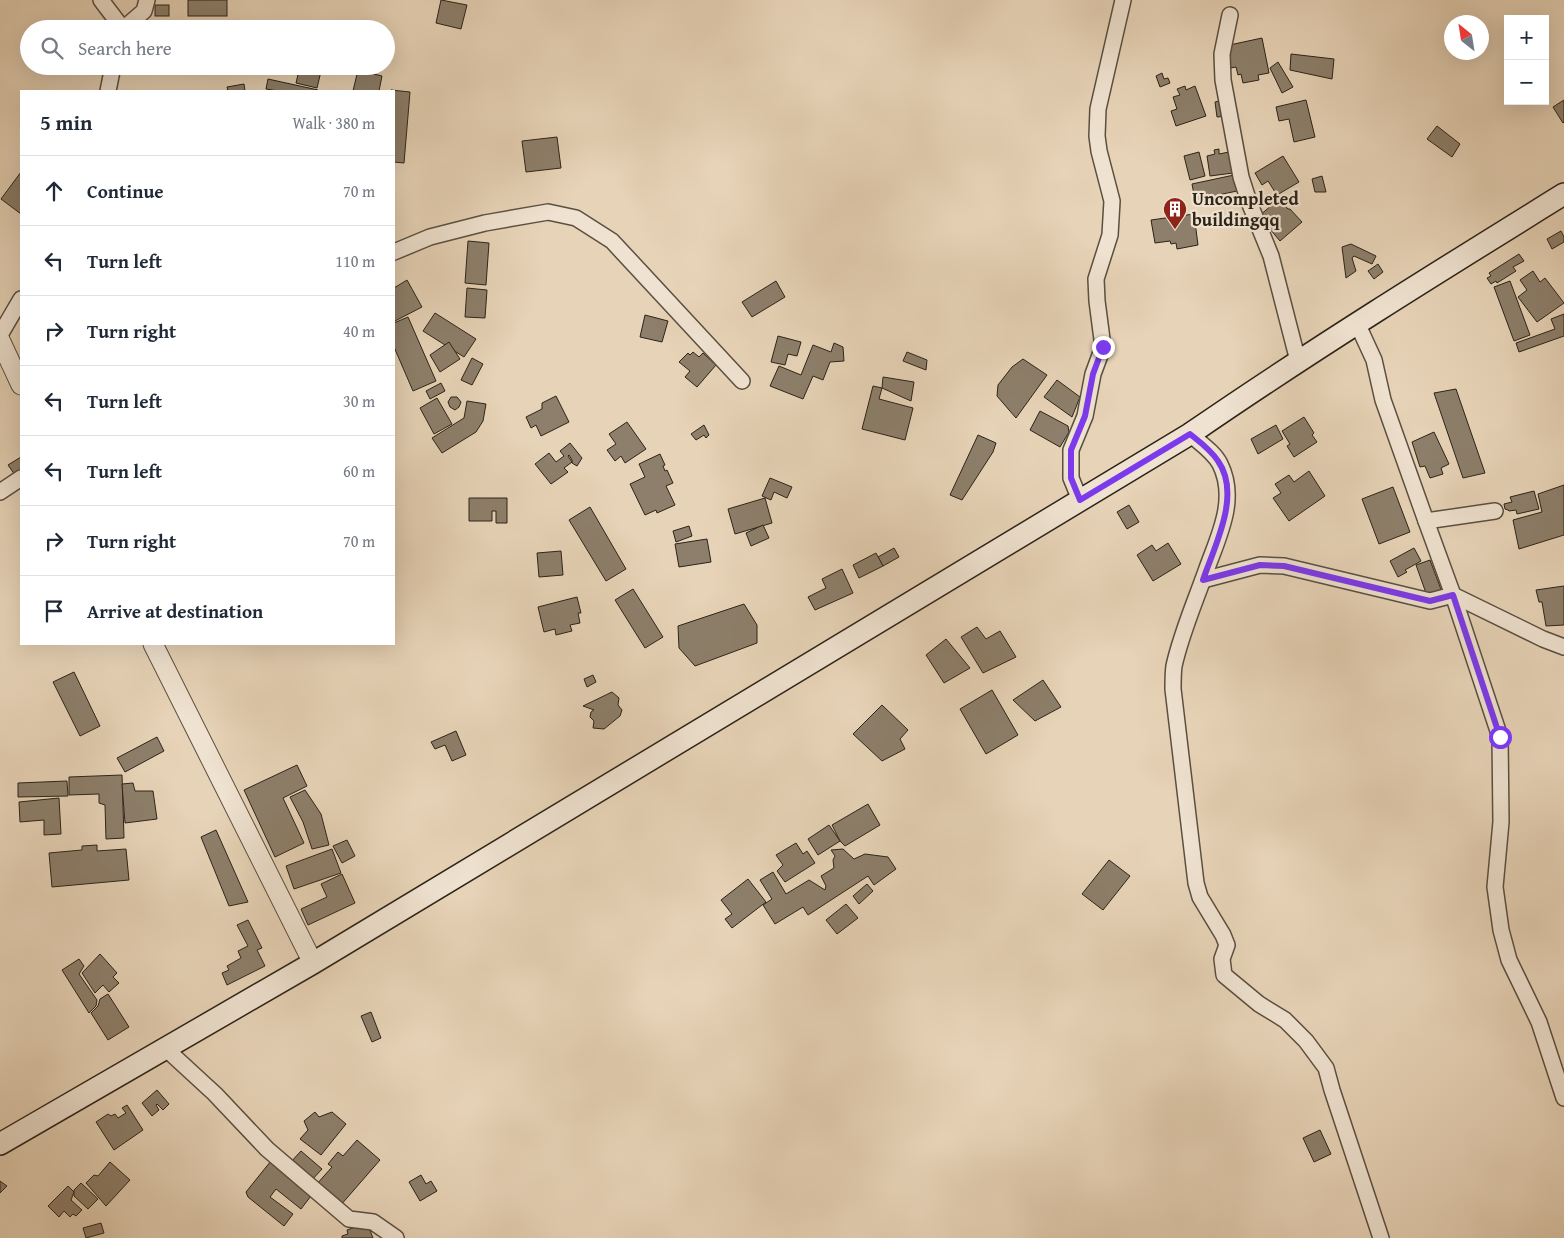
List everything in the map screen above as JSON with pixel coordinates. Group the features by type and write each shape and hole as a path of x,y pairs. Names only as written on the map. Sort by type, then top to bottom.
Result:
{"main road":[{"path":"0,1144 313,963 1190,434 1357,323 1564,194"}],"street":[{"path":"101,0 116,20"},
{"path":"134,20 144,11 147,0"},
{"path":"1080,500 1071,478 1071,450 1085,416 1093,374 1103,347 1096,279 1110,235 1112,201 1099,151 1097,136 1098,110 1123,0"},
{"path":"1230,15 1222,54 1223,80 1241,177 1271,256 1298,361"},
{"path":"108,90 111,75"},
{"path":"395,252 430,238 485,223 548,212 576,218 612,241 742,381"},
{"path":"0,335 20,301"},
{"path":"1357,323 1374,360 1383,400 1453,595 1500,737 1501,822 1495,887 1500,930 1509,960 1539,1022 1564,1098"},
{"path":"0,340 20,383"},
{"path":"1190,434 1219,462 1224,474 1227,490 1222,530 1180,645 1174,668 1173,689 1196,883 1200,897 1223,935 1226,945 1222,959 1224,975 1260,1004 1285,1020 1306,1040 1326,1068 1381,1238"},
{"path":"0,492 20,479"},
{"path":"1426,521 1495,511"},
{"path":"1203,580 1260,565 1284,566 1430,601 1453,595 1543,639 1564,647"},
{"path":"154,645 313,963"},
{"path":"165,1048 215,1094 267,1149 348,1219 373,1222 396,1238"}],"building":[{"path":"188,0 227,0 227,16 188,16"},
{"path":"441,0 467,5 461,29 436,23"},
{"path":"155,5 169,5 169,16 155,16"},
{"path":"1262,38 1269,73 1258,75 1259,80 1243,83 1241,74 1238,75 1236,67 1230,68 1225,46"},
{"path":"1291,54 1334,59 1332,79 1290,70"},
{"path":"1278,62 1293,87 1282,93 1270,68"},
{"path":"1162,73 1164,79 1168,78 1170,83 1160,87 1156,76"},
{"path":"298,75 320,75 317,88 296,83"},
{"path":"357,75 382,76 379,90 353,90"},
{"path":"268,79 318,90 272,90 266,89"},
{"path":"244,84 245,90 228,90 227,87"},
{"path":"1185,86 1186,90 1195,86 1206,116 1176,126 1171,111 1177,109 1173,97 1180,95 1177,89"},
{"path":"395,90 410,92 404,163 395,162"},
{"path":"1224,100 1227,116 1217,117 1215,102"},
{"path":"1306,100 1315,137 1294,142 1289,119 1279,121 1276,107"},
{"path":"1564,100 1564,122 1563,123 1553,107"},
{"path":"1437,126 1460,144 1452,157 1427,139"},
{"path":"557,137 561,168 526,172 522,141"},
{"path":"1219,149 1219,154 1229,152 1233,173 1210,176 1207,156 1215,154 1214,150"},
{"path":"1199,152 1205,176 1190,180 1184,156"},
{"path":"1283,156 1299,182 1277,195 1268,181 1262,185 1255,173"},
{"path":"20,173 20,213 1,199"},
{"path":"1234,175 1237,191 1195,200 1192,184"},
{"path":"1322,176 1326,192 1315,192 1312,179"},
{"path":"1279,199 1302,222 1280,241 1259,216"},
{"name":"Uncompleted buildingqq","path":"1194,214 1198,245 1177,249 1176,243 1171,244 1170,241 1155,243 1151,220"},
{"path":"1561,231 1564,242 1552,249 1547,239"},
{"path":"468,241 489,243 486,285 465,283"},
{"path":"1351,244 1376,256 1372,264 1354,256 1352,258 1356,271 1346,278 1342,247"},
{"path":"1519,254 1524,261 1513,267 1516,271 1497,283 1496,281 1491,284 1487,278 1491,276 1489,273"},
{"path":"1378,264 1383,272 1374,279 1368,271"},
{"path":"1533,271 1540,282 1545,278 1564,303 1537,322 1518,297 1527,290 1520,280"},
{"path":"407,280 422,307 395,321 395,287"},
{"path":"776,281 785,297 752,317 742,302"},
{"path":"1510,281 1530,335 1514,341 1494,287"},
{"path":"467,288 487,290 485,318 465,317"},
{"path":"435,313 476,339 464,357 423,331"},
{"path":"1564,314 1564,336 1519,352 1516,343 1555,329 1551,319"},
{"path":"645,315 668,321 662,342 640,337"},
{"path":"408,317 436,381 413,391 395,349 395,323"},
{"path":"778,336 801,342 797,356 788,354 785,365 771,362"},
{"path":"449,342 460,359 440,372 430,355"},
{"path":"834,343 843,347 844,361 830,362 823,380 813,376 803,399 770,386 779,366 801,375 813,345 831,352"},
{"path":"693,352 699,357 703,353 716,365 697,387 685,377 690,371 679,362 688,353 690,355"},
{"path":"907,352 927,360 926,370 903,361"},
{"path":"472,358 483,364 472,385 461,380"},
{"path":"1023,359 1047,375 1016,418 997,396 998,385 1012,367"},
{"path":"883,377 914,382 911,401 882,388"},
{"path":"1057,380 1080,397 1072,417 1044,397"},
{"path":"441,383 445,391 430,399 426,391"},
{"path":"873,386 882,388 879,399 913,408 905,440 862,429"},
{"path":"1456,389 1485,473 1463,478 1434,393"},
{"path":"556,396 569,422 541,436 536,425 531,428 526,417 542,409 542,403"},
{"path":"451,397 457,397 461,402 455,410 450,407 448,402"},
{"path":"437,398 452,424 434,434 420,408"},
{"path":"467,401 486,404 483,421 476,432 442,453 432,438 464,418"},
{"path":"1040,411 1068,426 1069,432 1060,447 1030,430"},
{"path":"1304,417 1317,442 1294,457 1287,446 1290,444 1282,431"},
{"path":"627,422 646,449 625,463 621,456 615,461 607,450 616,444 609,434"},
{"path":"704,425 709,435 706,438 704,435 696,440 691,434"},
{"path":"1276,425 1283,439 1258,454 1251,439"},
{"path":"1434,432 1449,464 1441,468 1443,474 1430,478 1425,466 1420,467 1412,442"},
{"path":"978,435 996,443 993,452 962,500 950,495"},
{"path":"570,443 582,458 577,466 572,462 564,468 568,472 551,484 535,464 549,453 556,462 564,456 560,451"},
{"path":"660,454 665,465 663,466 665,471 667,470 673,483 666,486 675,505 657,513 656,510 645,515 630,484 645,477 639,464"},
{"path":"20,458 20,472 15,475 8,465"},
{"path":"1309,471 1325,496 1289,521 1273,498 1281,493 1275,484 1289,475 1294,482"},
{"path":"770,478 792,487 787,498 774,492 771,500 762,496"},
{"path":"1564,485 1564,535 1519,549 1513,520 1542,512 1538,494"},
{"path":"1393,487 1410,532 1379,544 1362,499"},
{"path":"1534,491 1539,509 1517,514 1516,510 1509,511 1505,509 1504,504 1512,502 1510,497"},
{"path":"469,498 507,498 507,523 496,523 496,511 492,511 492,521 469,521"},
{"path":"765,498 772,523 735,534 728,509"},
{"path":"1129,505 1139,522 1127,529 1117,512"},
{"path":"590,507 626,569 606,581 569,520"},
{"path":"763,525 769,538 751,546 746,533"},
{"path":"689,526 692,536 676,542 673,531"},
{"path":"707,539 711,562 679,567 675,544"},
{"path":"1168,543 1181,564 1153,581 1137,555 1152,545 1156,551"},
{"path":"894,548 899,557 883,566 878,557"},
{"path":"1414,548 1421,561 1405,570 1407,572 1398,577 1390,561"},
{"path":"561,551 563,575 539,577 537,553"},
{"path":"876,553 883,566 859,578 853,565"},
{"path":"1430,560 1442,592 1426,593 1416,565"},
{"path":"842,569 853,593 815,610 808,597 826,588 822,579"},
{"path":"1564,586 1564,625 1546,626 1542,602 1539,602 1536,590"},
{"path":"633,589 663,637 645,648 615,600"},
{"path":"577,597 581,613 578,613 580,623 570,625 572,631 556,635 555,629 544,632 538,607"},
{"path":"744,604 757,625 757,643 695,666 679,648 678,626"},
{"path":"977,627 986,639 1000,631 1016,657 983,673 961,637"},
{"path":"946,639 970,668 944,683 926,655"},
{"path":"74,672 100,726 80,736 53,682"},
{"path":"593,675 596,682 587,687 584,679"},
{"path":"1043,680 1061,707 1035,721 1013,700"},
{"path":"992,690 1018,735 986,754 960,709"},
{"path":"612,692 619,698 618,705 622,710 620,716 604,729 593,728 594,721 590,717 591,712 594,710 583,706"},
{"path":"882,705 908,730 900,739 905,749 882,761 853,734"},
{"path":"456,731 466,755 452,761 445,745 435,749 431,742"},
{"path":"157,737 164,751 125,772 117,758"},
{"path":"297,765 307,786 283,798 304,843 275,857 244,790"},
{"path":"122,775 124,838 106,839 105,805 99,803 99,794 69,795 69,777"},
{"path":"67,781 68,796 18,797 18,783"},
{"path":"133,783 135,791 153,791 157,819 125,823 122,784"},
{"path":"305,790 321,814 329,845 312,849 303,822 290,797"},
{"path":"59,798 61,834 44,835 44,820 20,822 19,802"},
{"path":"868,804 880,825 845,846 840,841 832,825"},
{"path":"829,825 840,841 818,855 808,839"},
{"path":"216,830 248,902 229,906 201,837"},
{"path":"347,840 355,856 342,863 333,846"},
{"path":"796,843 803,854 807,851 815,863 785,882 777,871 783,865 776,855"},
{"path":"97,845 97,851 126,849 129,880 52,887 49,853 82,850 82,846"},
{"path":"332,849 341,873 294,889 286,866"},
{"path":"843,849 854,859 865,854 888,857 896,869 874,885 868,876 808,915 803,907 775,924 763,905 772,899 760,880 773,872 786,894 809,880 825,890 826,886 821,876 834,868 833,860 835,856 831,850"},
{"path":"1109,860 1130,876 1103,910 1082,894"},
{"path":"342,874 355,903 308,925 301,909 327,897 321,884"},
{"path":"748,879 766,902 732,928 725,919 732,914 721,900"},
{"path":"867,884 873,891 859,904 853,896"},
{"path":"846,904 858,918 837,934 826,920"},
{"path":"248,920 262,948 257,950 265,966 227,985 222,973 229,970 227,966 241,958 238,951 248,946 237,925"},
{"path":"100,954 117,973 113,977 119,983 109,992 103,985 95,993 82,973"},
{"path":"79,959 84,966 79,974 97,1000 96,1006 89,1013 62,970"},
{"path":"108,994 129,1027 108,1040 91,1013 98,1006 100,999"},
{"path":"371,1012 381,1038 372,1042 361,1016"},
{"path":"157,1090 169,1104 163,1110 157,1104 159,1110 152,1116 142,1103"},
{"path":"127,1105 143,1130 114,1150 96,1122 108,1114 111,1116 115,1114 118,1118 126,1113 122,1108"},
{"path":"315,1112 319,1117 332,1112 346,1124 321,1155 300,1139 308,1130 304,1121"},
{"path":"1320,1130 1331,1154 1314,1162 1303,1138"},
{"path":"357,1140 380,1160 340,1206 316,1185 332,1167 328,1164 338,1152 343,1156"},
{"path":"301,1151 322,1169 310,1182 289,1164"},
{"path":"275,1156 314,1192 301,1209 276,1189 270,1197 293,1214 284,1226 248,1197 246,1192"},
{"path":"110,1162 130,1180 106,1206 86,1183 94,1175 98,1176"},
{"path":"421,1175 426,1184 431,1181 437,1191 420,1201 409,1182"},
{"path":"0,1181 7,1186 0,1193"},
{"path":"81,1183 98,1199 88,1209 74,1196 74,1190"},
{"path":"68,1186 74,1192 71,1200 82,1210 76,1216 73,1214 70,1217 64,1211 59,1217 48,1206"},
{"path":"101,1223 104,1233 86,1238 83,1228"},
{"path":"367,1223 373,1238 342,1238 342,1236 348,1234 347,1230"}],"place":[{"name":"Uncompleted buildingqq","path":"1175,230"}],"route":[{"path":"1103,347 1093,374 1085,416 1071,450 1071,478 1080,500 1190,434 1219,462 1224,474 1227,490 1222,530 1203,580 1260,565 1284,566 1430,601 1453,595 1500,737"}]}
